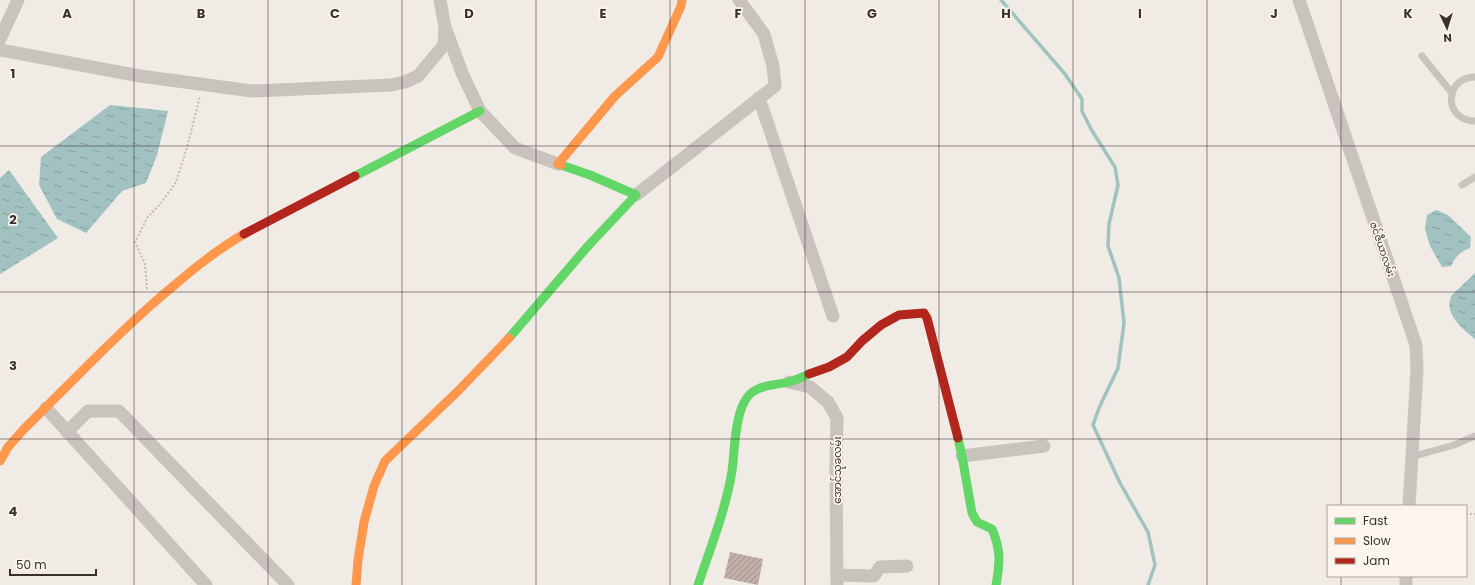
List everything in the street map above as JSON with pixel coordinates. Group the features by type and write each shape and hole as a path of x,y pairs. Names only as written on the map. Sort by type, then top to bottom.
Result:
{"street":[{"path":"440,0 445,27 462,73 480,111 515,148 590,175 636,195"},
{"path":"558,164 615,96 658,57 681,6 682,0"},
{"path":"356,585 357,560 366,510 382,464 458,391 514,333 588,246 636,195 775,86 772,66 764,34 739,0"},
{"name":"ဇင်ဇီယာလမ်း","path":"1299,0 1416,345 1417,370 1409,505"},
{"path":"0,39 15,1"},
{"path":"0,50 140,76 252,91 391,85 405,82 418,76 444,45 445,27"},
{"path":"758,98 833,316"},
{"path":"0,461 8,447 23,430 149,306 200,264 230,242 248,231 480,111"},
{"path":"698,585 719,523 732,472 738,418 746,400 753,391 770,384 789,382 829,366 847,357 876,329 899,315 924,313 927,318 962,456 972,513 977,522 992,529 998,544 1001,558 996,585"},
{"name":"အောင်သုခလမ်း","path":"789,382 810,387 828,402 837,418 837,580"},
{"path":"46,408 206,585"},
{"path":"67,432 88,411 119,411 288,585"},
{"path":"962,456 1044,446"},
{"path":"837,580 874,576 880,567 907,566"}],"lane":[{"path":"1422,56 1452,93"},
{"path":"1475,78 1464,79 1452,93 1452,106 1454,111 1464,119 1475,121"},
{"path":"1462,185 1475,177"},
{"path":"1411,457 1454,445 1475,436"}],"path":[{"path":"149,306 145,264 135,242 147,218 161,204 176,182 188,144 202,85"}],"water":[{"path":"110,105 168,111 157,155 146,183 122,191 86,233 57,219 39,185 41,157"},
{"path":"9,170 58,238 0,274 0,178"},
{"path":"1436,210 1448,215 1471,237 1470,248 1459,255 1451,266 1442,267 1430,246 1425,229 1427,215"},
{"path":"1475,273 1475,339 1455,320 1450,308 1450,302 1452,295"}],"building":[{"path":"730,552 763,559 758,585 724,578"}],"waterway":[{"path":"1001,0 1065,74 1082,99 1082,111 1091,129 1115,167 1118,185 1109,224 1108,246 1119,278 1124,323 1118,368 1099,408 1093,425 1120,483 1148,532 1155,565 1148,585"}],"traffic: fast":[{"path":"355,176 480,111"},
{"path":"509,338 588,246 636,195 590,175 561,165"},
{"path":"698,585 726,500 732,471 739,416 747,397 758,389 789,382 809,374"},
{"path":"958,438 972,513 977,522 992,529 997,544 999,563 996,585"}],"traffic: slow":[{"path":"561,165 558,164 615,96 658,57 681,6 682,0"},
{"path":"0,461 8,447 23,430 137,318 201,263 244,234"},
{"path":"356,585 364,522 374,486 385,461 458,391 509,338"}],"traffic: jam":[{"path":"244,234 355,176"},
{"path":"809,374 829,367 847,357 862,341 881,325 899,315 924,313 927,318 958,438"}]}
